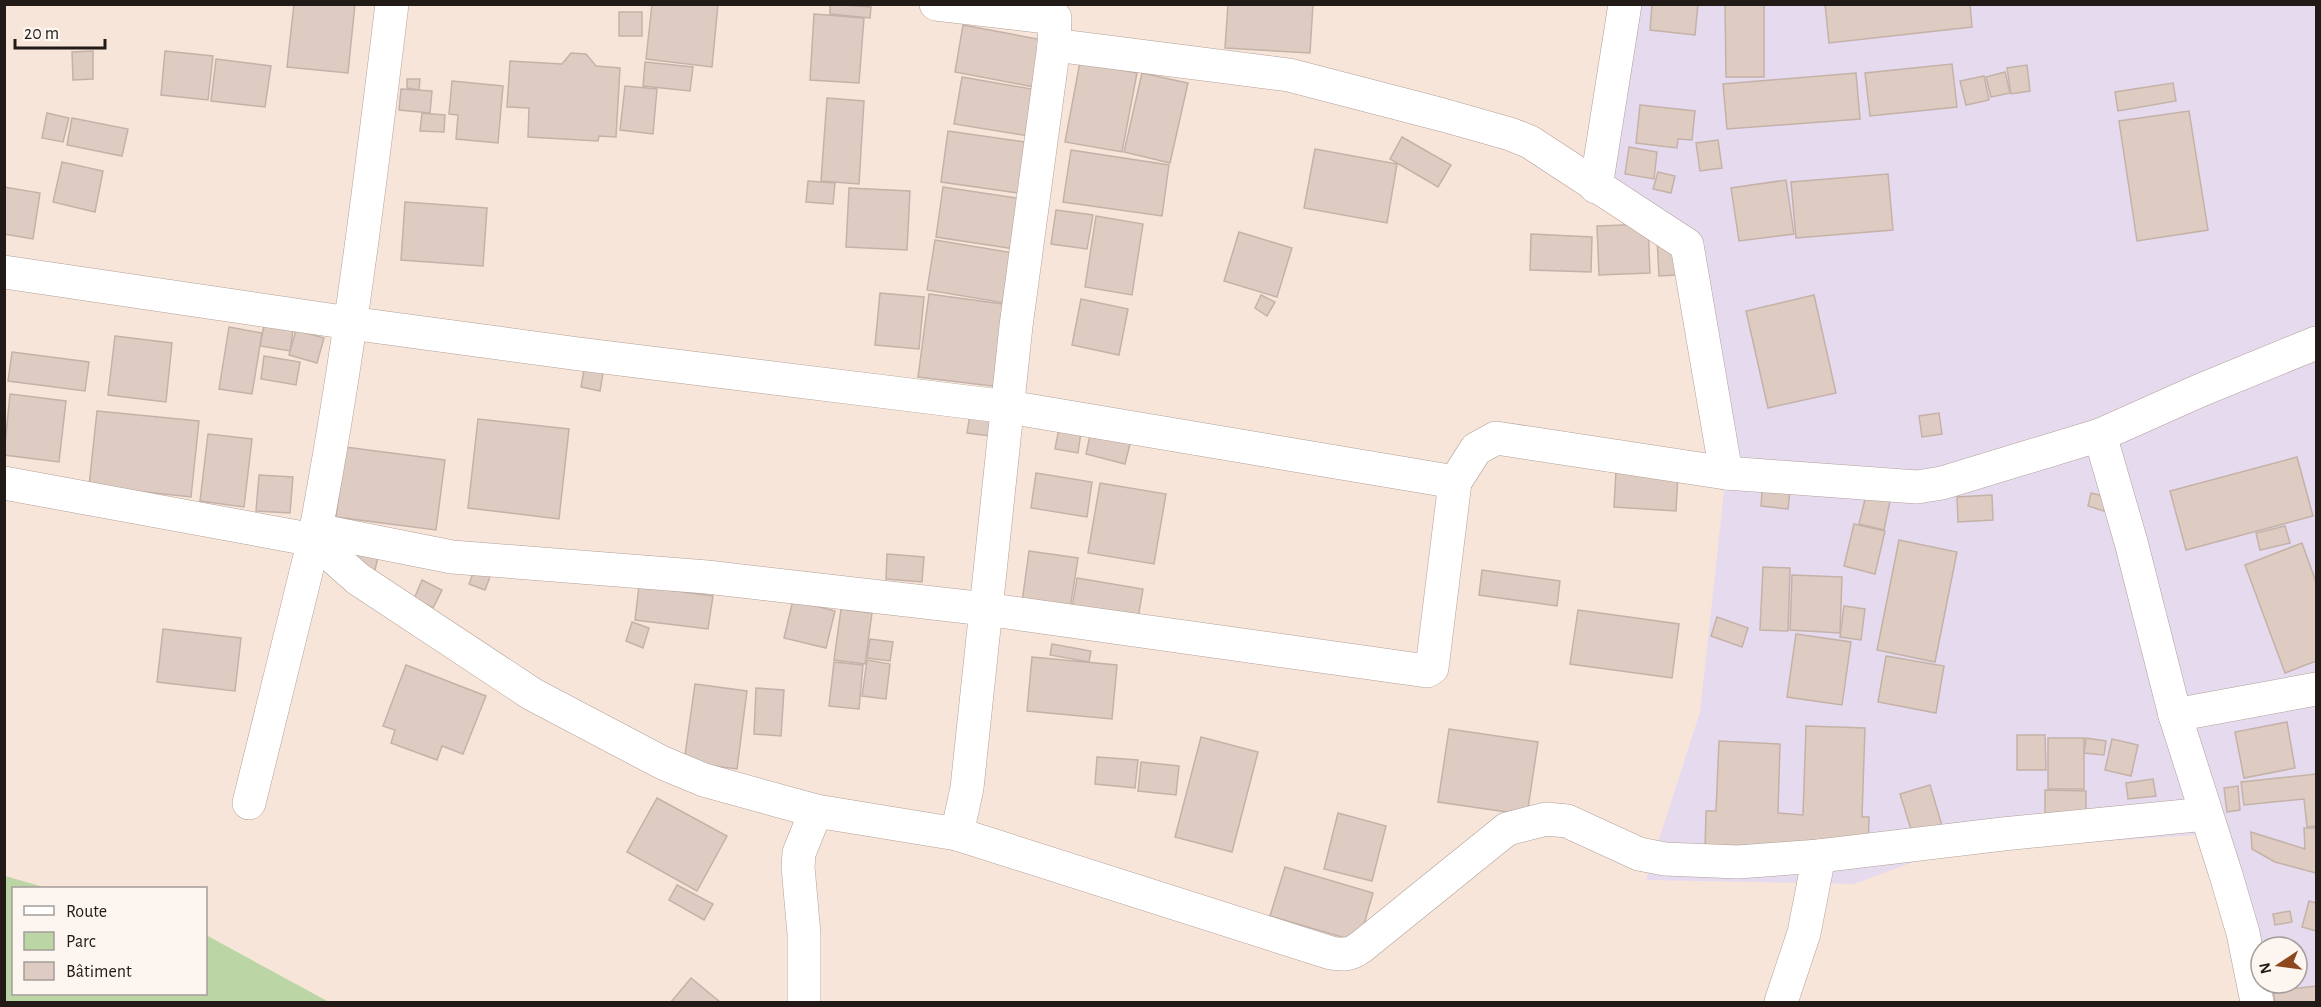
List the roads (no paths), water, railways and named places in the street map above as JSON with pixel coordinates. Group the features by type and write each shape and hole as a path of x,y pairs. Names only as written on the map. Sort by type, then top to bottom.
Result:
{"street":[{"path":"249,803 315,535 350,323 392,4"},
{"path":"936,4 1054,23 1289,75 1443,115 1530,142 1687,245 1726,473"},
{"path":"1596,187 1625,4"},
{"path":"957,834 967,788 1016,326 1054,23"},
{"path":"4,272 579,354 1008,407 1455,482"},
{"path":"4,483 452,557 707,577 985,609 1430,671 1455,482 1476,449 1496,438 1726,473 1917,488 1942,483 2100,435 2201,390 2316,343"},
{"path":"2100,435 2131,542 2175,716 2243,933 2257,1002"},
{"path":"315,535 357,579 532,694 663,763 694,776 816,811 957,834 1330,953 1344,955 1361,947 1507,829 1546,819 1567,820 1639,854 1665,859 1738,862 1819,856 2003,834 2206,814"},
{"path":"2175,716 2316,689"},
{"path":"804,1002 804,934 798,867 799,854 816,811"},
{"path":"1781,1002 1804,933 1819,856"}]}
